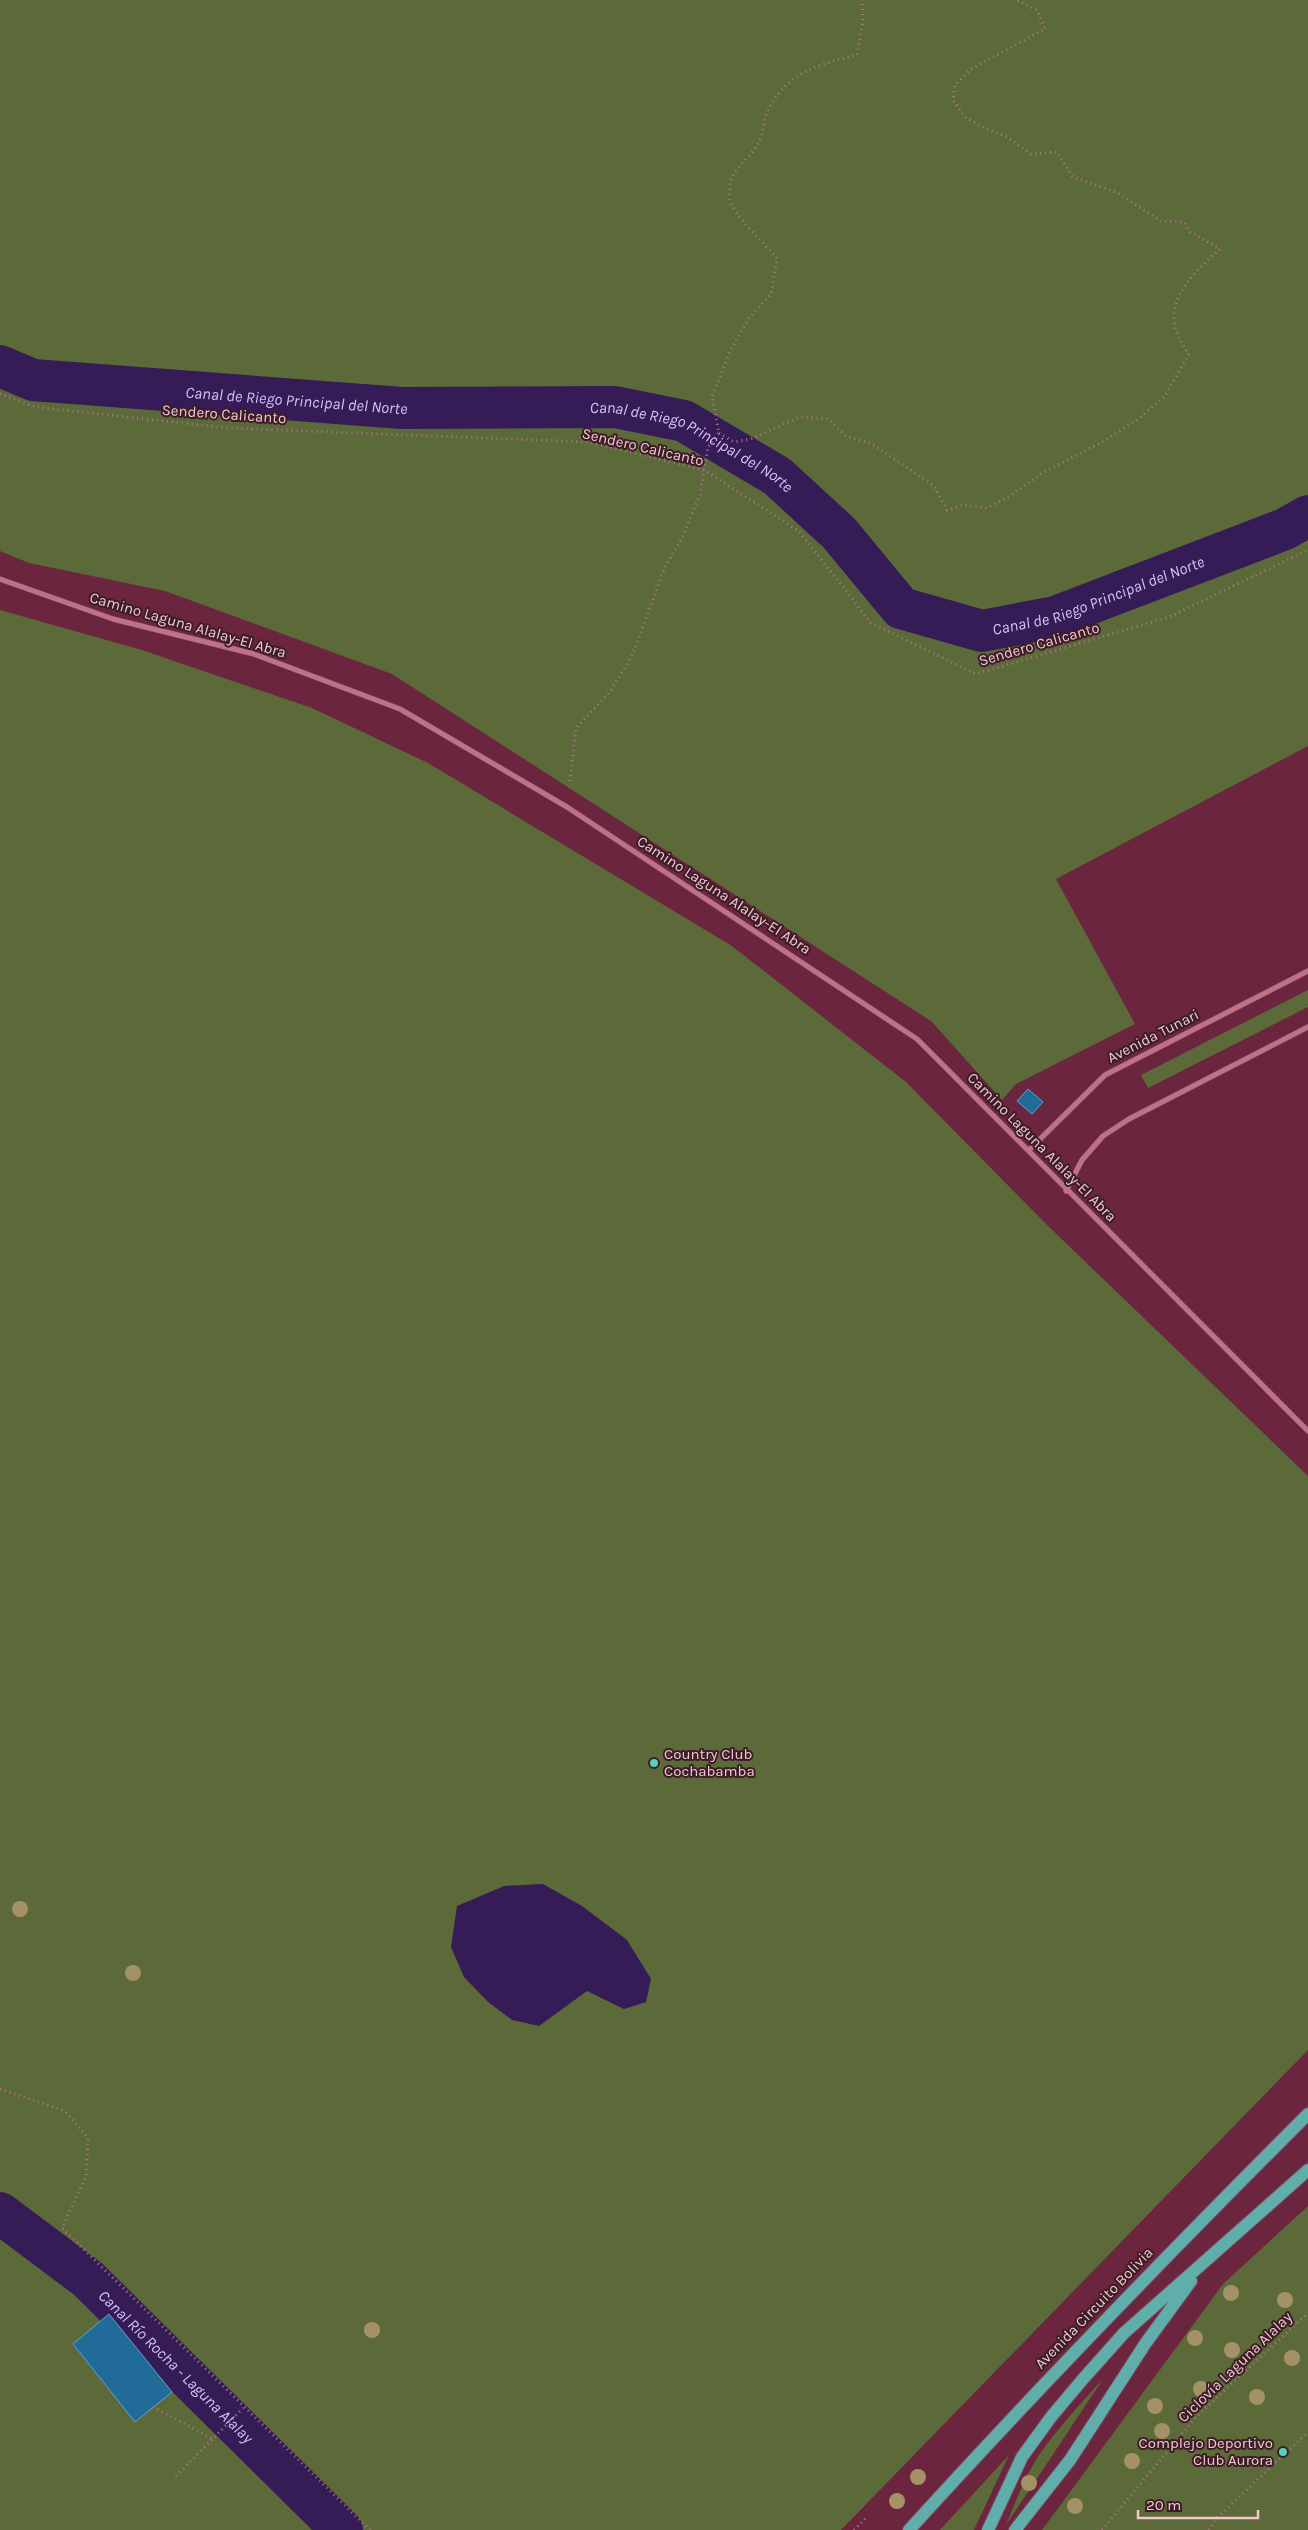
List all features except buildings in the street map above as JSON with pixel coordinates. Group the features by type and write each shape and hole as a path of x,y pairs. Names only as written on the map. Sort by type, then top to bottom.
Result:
{"main road":[{"name":"Avenida Circuito Bolivia","path":"909,2530 1041,2386 1179,2242 1308,2114"},
{"path":"988,2530 1022,2457 1051,2417 1124,2334 1308,2170"},
{"path":"1015,2530 1070,2460 1146,2344 1205,2263"}],"street":[{"name":"Camino Laguna Alalay-El Abra","path":"0,579 113,619 254,654 400,709 567,807 917,1038 1029,1150 1066,1191 1308,1431"},
{"name":"Avenida Tunari","path":"1029,1150 1105,1075 1308,971"},
{"path":"1066,1191 1082,1160 1102,1136 1129,1119 1308,1027"}],"path":[{"path":"567,807 576,728 610,692 632,656 665,566 681,540 700,496 708,447 718,434 712,397 730,351 750,318 771,294 777,258 748,227 730,201 731,176 758,144 768,109 785,84 819,64 857,55 862,22 862,0"},
{"path":"718,434 734,442 752,439 800,417 828,419 846,436 872,444 934,486 947,510 964,505 987,508 1010,496 1042,473 1102,442 1137,420 1165,396 1189,354 1179,340 1176,299 1192,275 1220,249 1190,232 1184,222 1161,221 1116,192 1073,177 1057,152 1031,154 1006,138 965,117 953,100 955,85 971,69 1045,29 1037,10 1016,0"},
{"name":"Sendero Calicanto","path":"0,394 36,407 228,428 589,442 704,470 799,532 871,623 976,674 1169,617 1308,550"},
{"path":"0,2089 65,2111 88,2138 86,2176 62,2228 243,2408 370,2530"},
{"name":"Ciclovía Laguna Alalay","path":"1102,2530 1196,2417 1308,2313"},
{"path":"153,2407 212,2439"},
{"path":"176,2476 243,2408"},
{"path":"1210,2530 1217,2518 1308,2432"},
{"path":"854,2530 868,2516"}],"green space":[{"path":"0,0 1308,0 1308,746 1056,879 1135,1024 1016,1084 1002,1100 931,1021 392,674 165,591 29,563 0,551"},
{"name":"Country Club Cochabamba","path":"0,610 142,650 312,708 428,763 732,946 906,1082 1045,1223 1308,1476 1308,2050 841,2530 0,2530"},
{"path":"1308,990 1308,1007 1148,1088 1141,1075"},
{"path":"1308,2206 1308,2530 1042,2530 1223,2284"},
{"path":"1103,2379 1006,2525 1025,2480 1039,2455 1078,2406"},
{"path":"1009,2455 974,2530 940,2530"}],"shaded area":[{"path":"543,1884 582,1906 627,1940 651,1979 646,2002 624,2009 587,1991 539,2026 512,2020 488,2002 464,1977 451,1947 457,1906 504,1886"}],"waterway":[{"name":"Canal de Riego Principal del Norte","path":"0,366 33,380 402,408 615,407 684,421 777,476 839,533 901,608 982,631 1055,617 1285,529 1308,516"},
{"name":"Canal Río Rocha - Laguna Alalay","path":"0,2213 88,2279 342,2530"}],"place":[{"name":"Country Club Cochabamba","path":"654,1763"},
{"name":"Complejo Deportivo Club Aurora","path":"1283,2452"}]}
